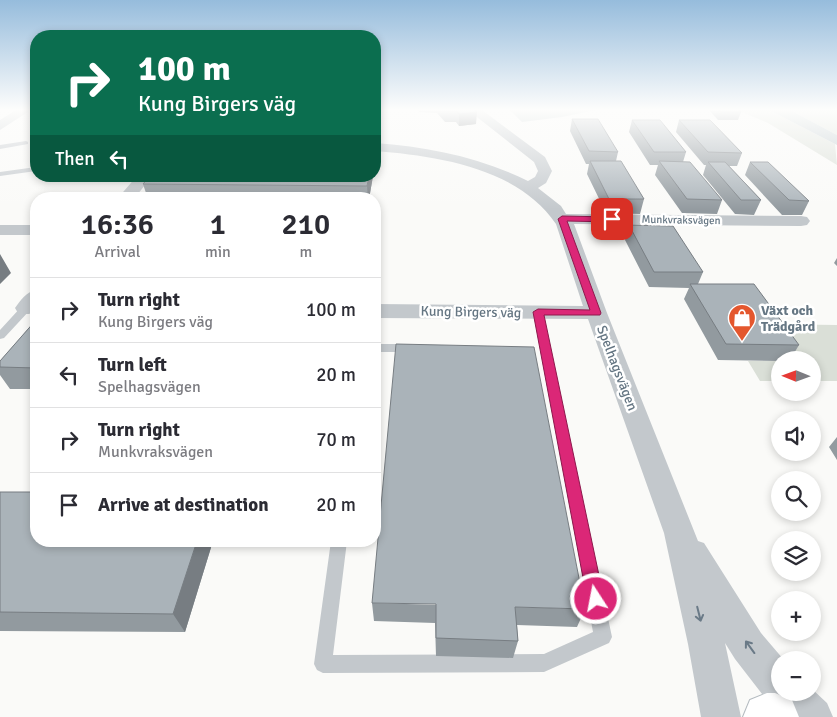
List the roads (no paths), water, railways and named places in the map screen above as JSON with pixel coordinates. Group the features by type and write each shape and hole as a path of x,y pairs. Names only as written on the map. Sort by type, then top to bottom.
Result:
{"main road":[{"path":"767,717 774,717"}],"street":[{"path":"518,143 540,160 545,171 541,180 528,187"},
{"name":"Spelhagsvägen","path":"381,147 446,155 499,172 528,187 555,210 562,219 680,533 721,717"},
{"path":"131,192 140,182"},
{"name":"Munkvraksvägen","path":"562,219 800,221"},
{"path":"0,230 30,230"},
{"name":"Kung Birgers väg","path":"381,311 596,313"},
{"name":"Spelhagsvägen","path":"680,533 748,646 771,674"},
{"path":"796,701 813,717"}],"lane":[{"path":"0,147 23,143"},
{"path":"0,174 30,169"},
{"path":"0,336 30,307"},
{"path":"338,547 323,664 544,663 603,637 540,348 538,312"},
{"path":"381,348 422,348"}],"place":[{"name":"Växt och Trädgård","path":"742,342"}]}
